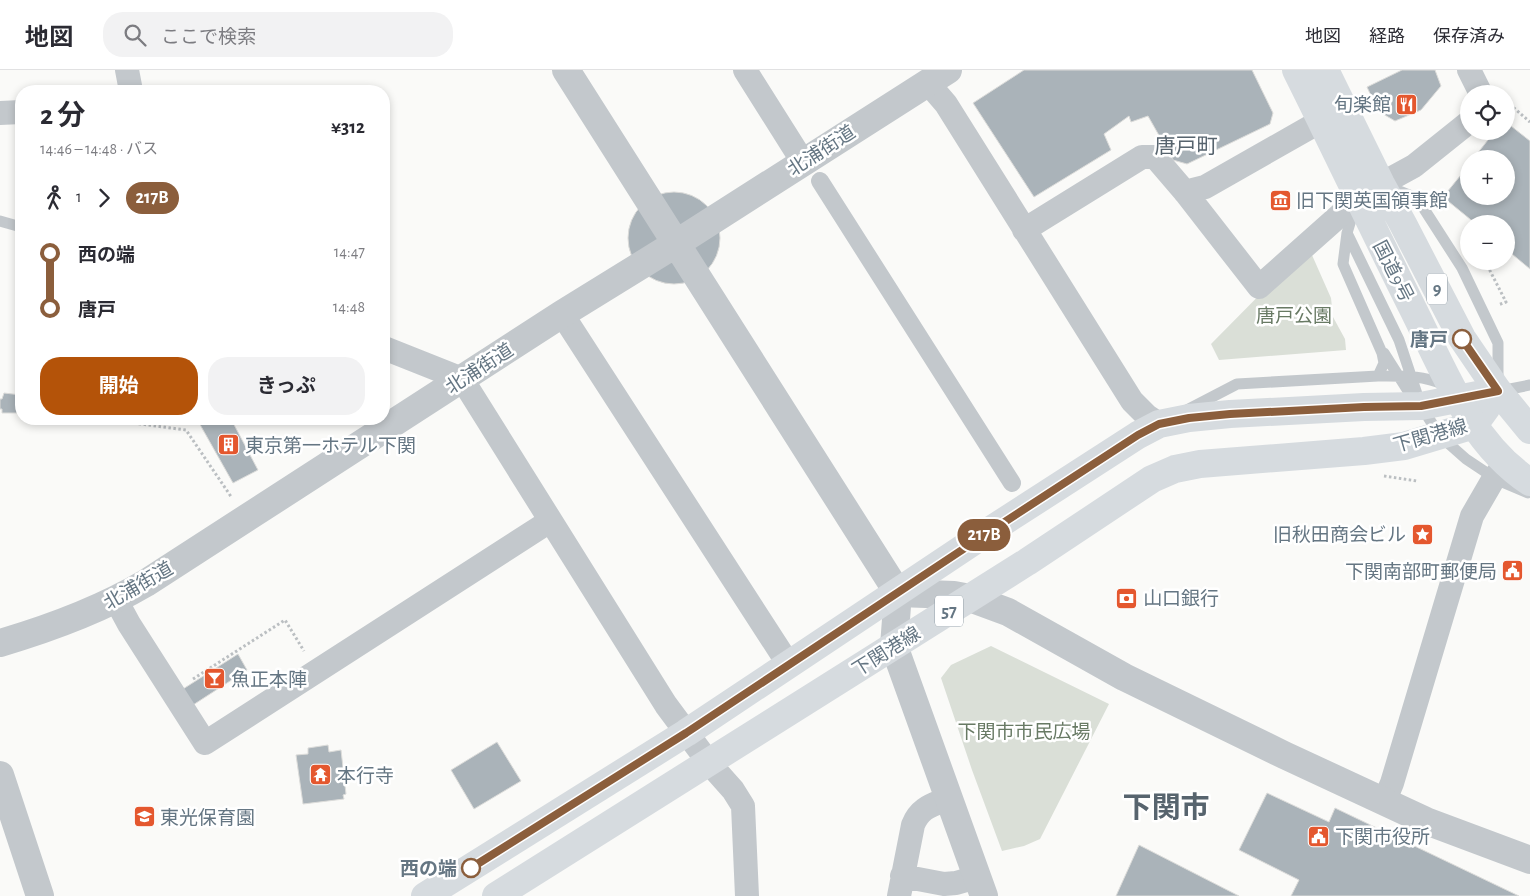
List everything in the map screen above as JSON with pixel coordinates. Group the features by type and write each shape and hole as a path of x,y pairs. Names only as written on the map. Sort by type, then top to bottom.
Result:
{"main road":[{"name":"国道9号","path":"1296,70 1358,199 1456,393 1500,471 1530,482"},
{"name":"国道9号","path":"1325,70 1380,184 1403,224 1462,338 1498,391 1530,430"},
{"name":"下関港線","path":"436,893 686,733 1138,435 1159,424 1189,418 1230,414 1421,406 1456,393 1498,391"},
{"name":"下関港線","path":"496,896 970,598 1152,479 1175,470 1225,460 1364,451 1404,446 1474,425 1498,391"}],"street":[{"path":"127,70 130,85"},
{"path":"566,70 898,592 894,646 949,798 981,887 956,883 901,886 913,825 917,815 923,809 949,798"},
{"path":"745,70 1012,483"},
{"path":"1469,70 1476,85"},
{"path":"932,74 946,104 1132,401 1147,416 1159,424"},
{"name":"北浦街道","path":"0,643 80,615 116,600 146,583 562,314 677,243 812,172 932,74"},
{"path":"0,114 15,113"},
{"path":"1185,192 1205,186 1321,121"},
{"path":"1024,230 1142,157 1155,157 1185,192 1259,288 1358,199 1380,184 1414,166 1460,129"},
{"path":"562,314 789,665"},
{"path":"390,350 462,379 666,705 744,806 747,896"},
{"path":"1384,802 1392,783 1472,516 1500,471"},
{"path":"116,600 129,624 205,743 550,521"},
{"path":"898,592 970,598 1008,612 1124,677 1284,755 1426,821 1530,860"},
{"path":"0,775 40,896"}],"lane":[{"path":"1358,199 1347,233 1343,264 1382,353 1384,364 1378,376"},
{"path":"0,221 15,225"},
{"path":"1347,233 1399,340 1421,406"},
{"path":"1378,376 1390,364 1399,348 1399,340"},
{"path":"1377,341 1390,364 1410,394 1421,406 1440,436 1466,459 1500,471 1530,493"},
{"path":"1159,424 1237,384 1378,376 1412,376 1430,378 1456,393"},
{"path":"1498,391 1530,385"}],"path":[{"path":"1515,109 1530,122"},
{"path":"1490,270 1506,302"},
{"path":"149,425 186,430 234,502"},
{"path":"1380,475 1418,481"},
{"path":"173,692 285,620 316,671"}],"green space":[{"name":"唐戸公園","path":"1308,246 1331,298 1333,317 1345,339 1346,350 1219,360 1211,344"},
{"name":"下関市市民広場","path":"991,646 1109,704 1040,839 1024,846 1002,851 941,678 951,665"}],"building":[{"path":"1024,70 1252,70 1273,113 1270,124 1187,164 1173,160 1148,116 1131,122 1129,116 1104,134 1111,150 1034,197 973,103"},
{"path":"1402,70 1435,70 1441,86 1421,110 1395,121 1378,111 1367,87"},
{"path":"1515,129 1530,141 1530,269 1515,256 1515,215 1465,215 1443,197 1460,176 1460,205 1515,205 1515,150 1480,150 1488,140 1515,140"},
{"path":"674,192 692,195 707,205 717,220 720,238 717,256 707,271 692,281 674,284 656,281 641,271 631,256 628,238 631,220 641,205 656,195"},
{"path":"4,393 15,394 15,413 2,413 0,399 2,399"},
{"name":"東京第一ホテル下関","path":"200,425 234,425 258,470 233,483"},
{"name":"魚正本陣","path":"238,654 247,670 193,705 183,689"},
{"path":"497,742 521,781 474,809 451,770"},
{"name":"本行寺","path":"328,745 329,752 341,750 346,794 343,795 344,799 303,804 296,755 308,754 308,748"},
{"name":"下関市役所","path":"1267,793 1329,822 1335,808 1519,896 1291,896 1299,880 1239,850"},
{"path":"1139,845 1239,896 1116,896"}],"bus line":[{"name":"217B","path":"471,868 686,733 1138,435 1159,424 1189,418 1364,407 1421,406 1498,391 1462,339"}],"place":[{"name":"旬楽館","path":"1407,104"},
{"name":"旧下関英国領事館","path":"1280,200"},
{"name":"唐戸","path":"1462,339"},
{"name":"東京第一ホテル下関","path":"229,445"},
{"name":"旧秋田商会ビル","path":"1422,534"},
{"name":"下関南部町郵便局","path":"1513,571"},
{"name":"山口銀行","path":"1127,598"},
{"name":"魚正本陣","path":"215,679"},
{"name":"本行寺","path":"321,775"},
{"name":"東光保育園","path":"144,817"},
{"name":"下関市役所","path":"1319,836"},
{"name":"西の端","path":"471,868"}],"district":[{"name":"唐戸町","path":"1186,146"},
{"name":"下関市","path":"1166,807"}]}
